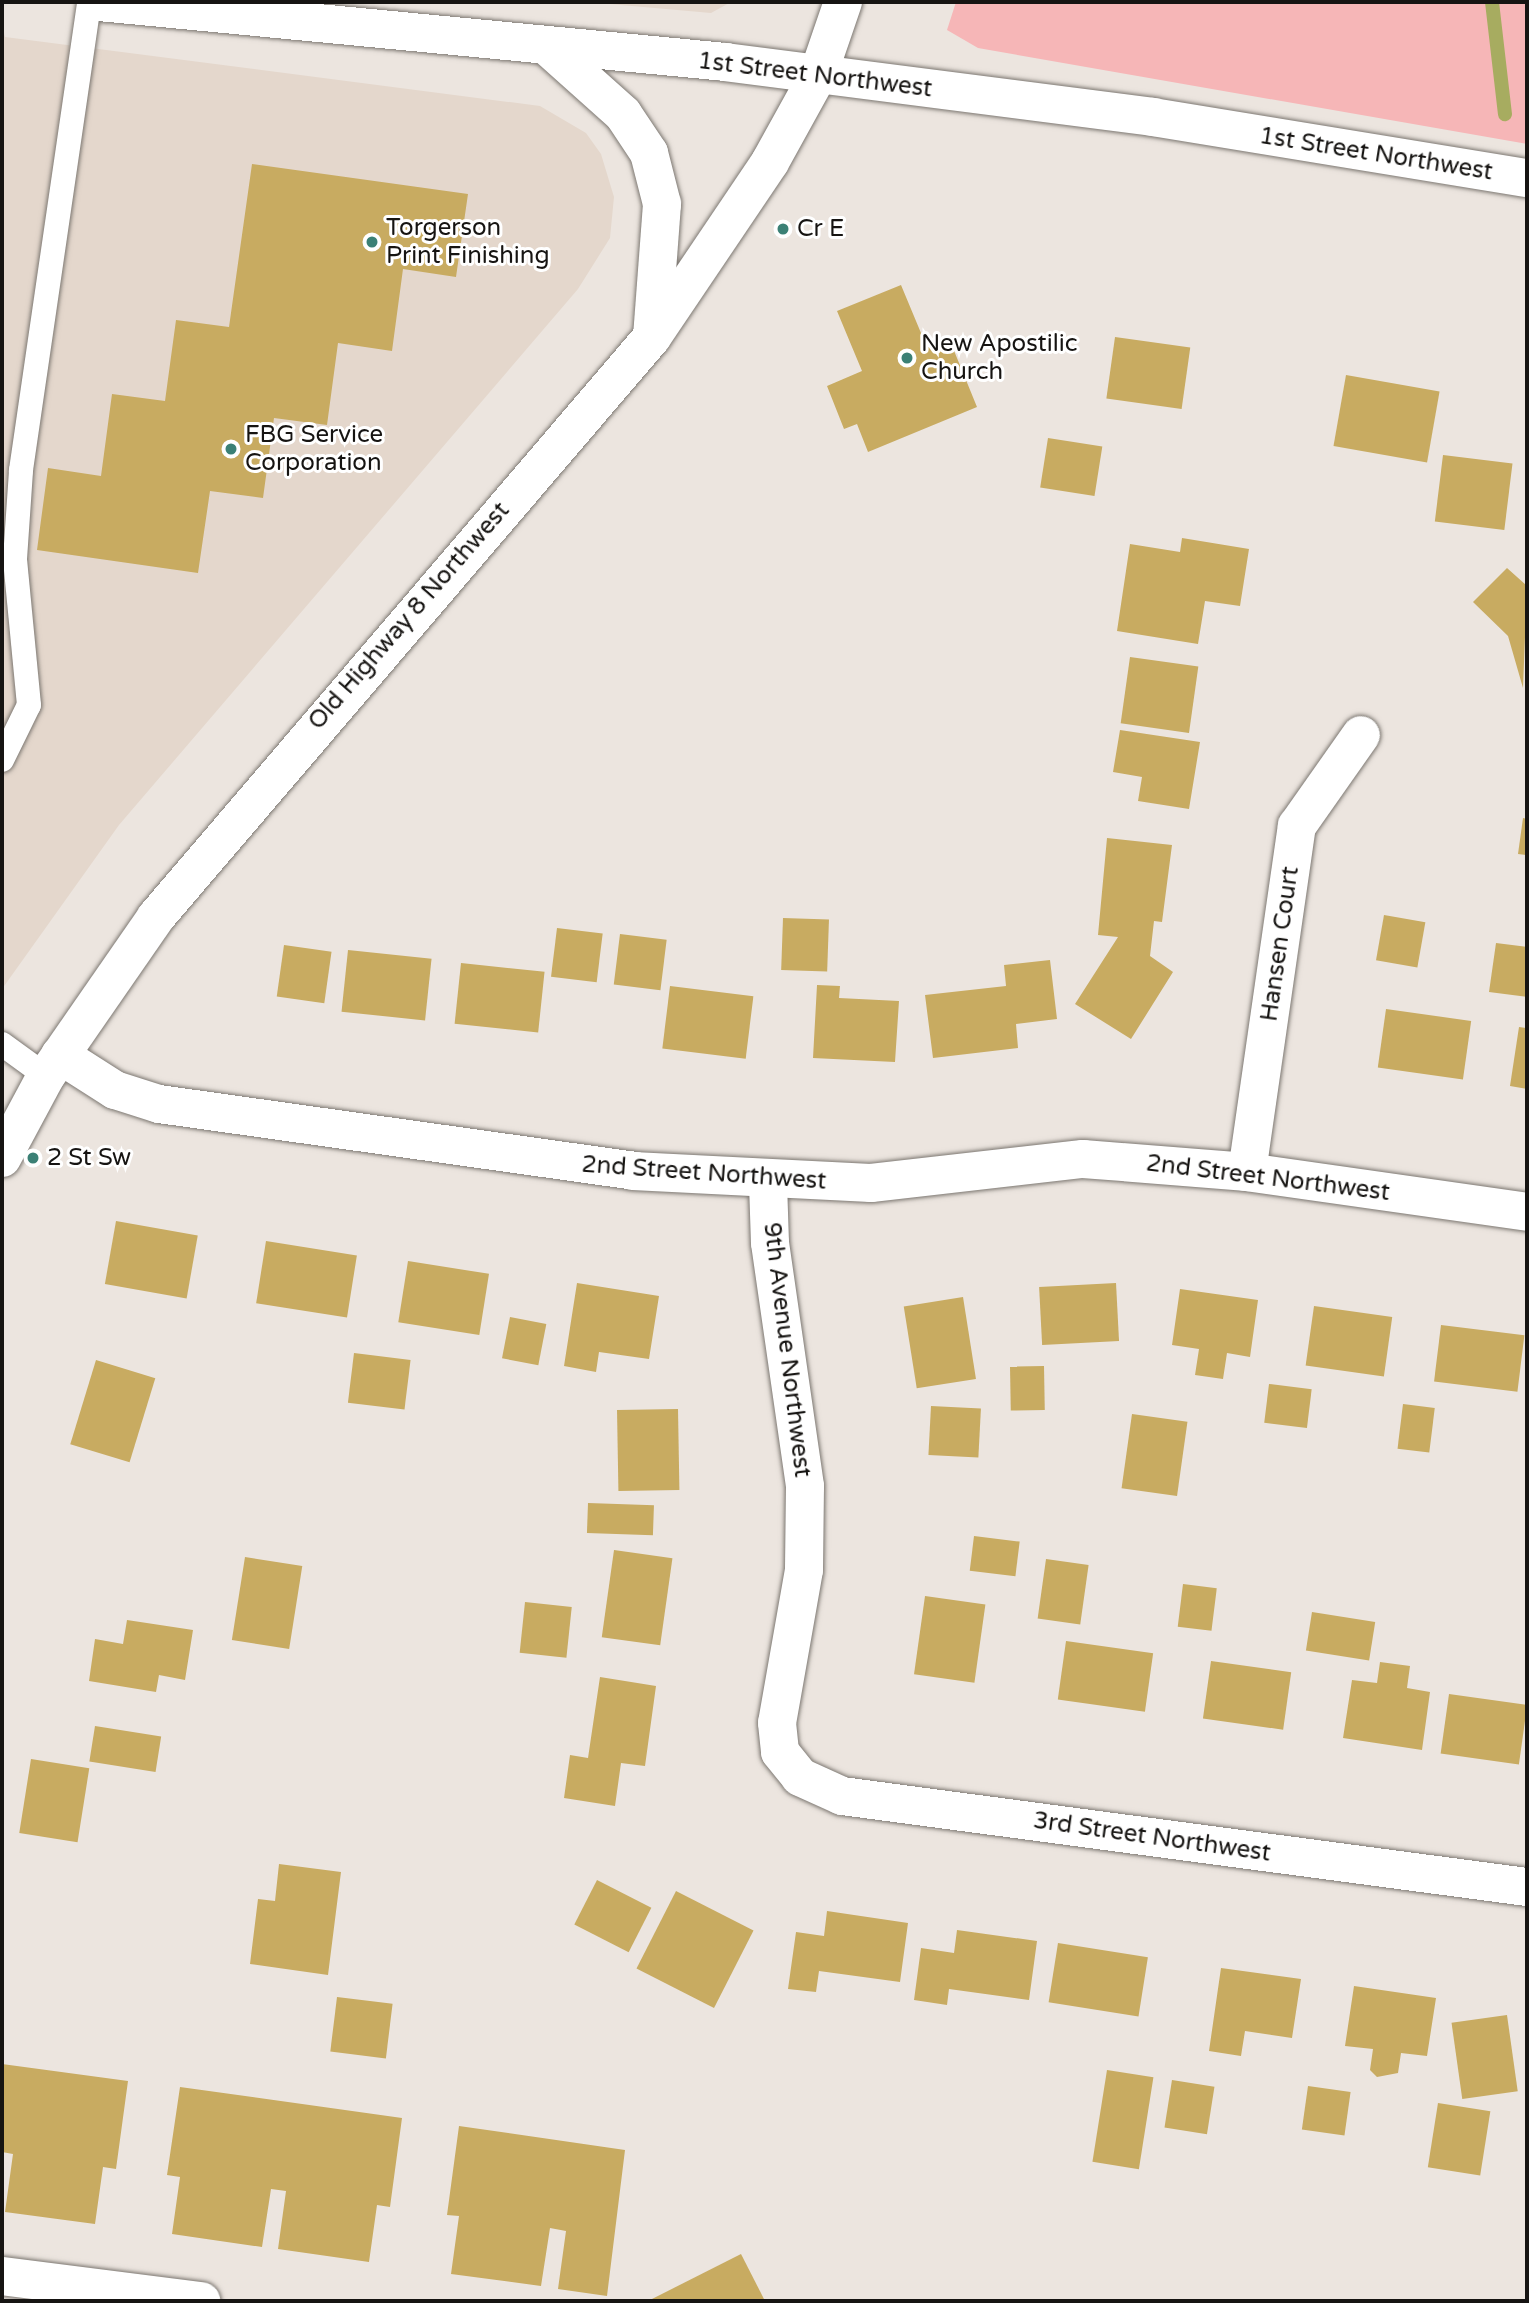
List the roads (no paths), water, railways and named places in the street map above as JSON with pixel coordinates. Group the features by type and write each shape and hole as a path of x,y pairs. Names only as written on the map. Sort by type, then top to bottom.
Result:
{"street":[{"name":"1st Street Northwest","path":"99,2 818,75 1153,117 1527,177"},
{"name":"Old Highway 8 Northwest","path":"2,1158 53,1066 156,917 245,808 652,337 751,193 818,75 843,2"},
{"path":"547,46 623,114 649,153 662,204 652,337"},
{"name":"Hansen Court","path":"1247,1171 1297,826 1361,735"},
{"name":"2nd Street Northwest","path":"53,1066 159,1104 633,1171 768,1183 871,1183 1083,1159 1247,1171 1527,1212"},
{"name":"9th Avenue Northwest","path":"768,1183 770,1243 805,1486 804,1570 777,1723 787,1764"},
{"name":"3rd Street Northwest","path":"787,1764 819,1791 842,1796 1527,1887"},
{"path":"2,2276 201,2301"}],"lane":[{"path":"2,760 29,705 15,559 20,470 89,2"},
{"path":"2,1044 53,1066"}],"waterway":[{"path":"1492,2 1505,114"}],"place":[{"name":"Cr E","path":"783,229"},
{"name":"Torgerson Print Finishing","path":"372,242"},
{"name":"New Apostilic Church","path":"907,358"},
{"name":"FBG Service Corporation","path":"231,449"},
{"name":"2 St Sw","path":"33,1158"}]}
